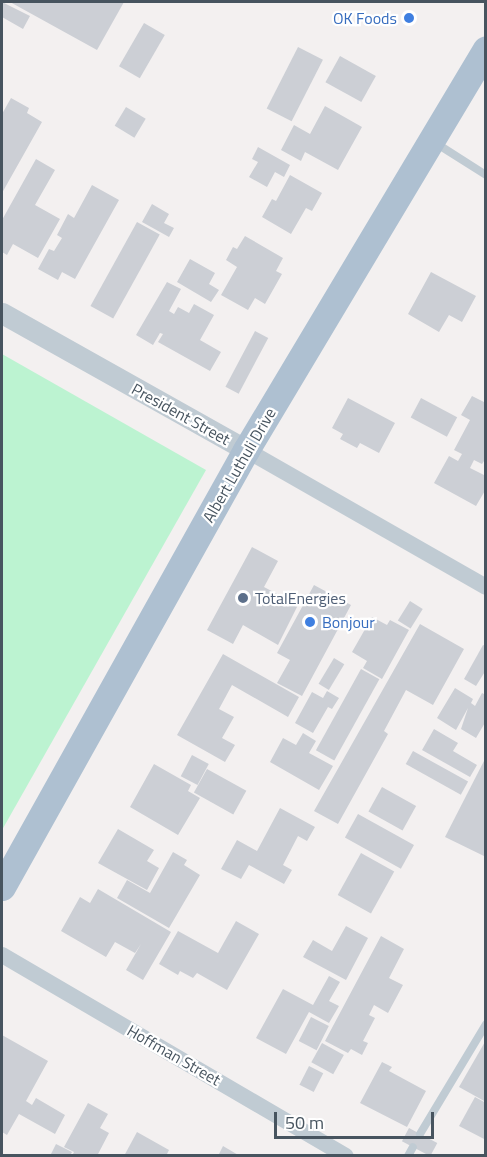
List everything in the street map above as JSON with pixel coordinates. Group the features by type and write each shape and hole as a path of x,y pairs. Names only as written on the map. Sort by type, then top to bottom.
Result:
{"main road":[{"name":"Albert Luthuli Drive","path":"2,887 246,450 486,49"}],"street":[{"name":"President Street","path":"2,313 486,587"},
{"name":"Hoffman Street","path":"2,955 346,1155"}],"lane":[{"path":"431,141 486,175"},
{"path":"420,1134 486,1024"},
{"path":"408,1155 413,1147"}],"green space":[{"path":"2,354 206,470 2,830"}],"building":[{"path":"2,2 30,16 23,29 2,17"},
{"path":"10,2 124,2 97,50"},
{"path":"144,23 165,35 140,78 119,66"},
{"path":"298,47 323,60 292,121 267,108"},
{"path":"340,56 376,76 361,102 325,82"},
{"path":"11,98 29,108 27,113 42,122 2,193 2,114"},
{"path":"325,106 362,127 338,170 305,152 301,161 281,150 294,125 310,134"},
{"path":"126,107 146,119 134,138 115,126"},
{"path":"258,147 290,165 284,177 275,172 267,187 249,177 258,162 252,159"},
{"path":"36,159 55,170 35,205 60,219 38,258 13,244 7,255 2,252 2,220"},
{"path":"290,175 322,193 312,211 306,208 291,234 262,217 272,199 276,201"},
{"path":"92,185 119,200 75,279 62,272 58,280 38,269 49,249 54,251 62,238 57,235 68,214 74,218"},
{"path":"152,204 169,214 164,223 174,228 169,237 142,222"},
{"path":"137,222 160,235 113,319 90,306"},
{"path":"245,236 283,258 276,271 282,274 265,304 255,298 248,310 221,295 237,267 226,260 233,247 237,249"},
{"path":"190,259 215,273 209,284 219,290 211,302 177,282"},
{"path":"431,272 476,296 462,322 449,315 439,332 408,314"},
{"path":"167,282 181,289 169,311 174,314 178,307 189,313 194,304 214,315 200,340 221,352 210,371 158,342 163,334 160,333 153,345 136,335"},
{"path":"255,331 268,338 239,394 225,387"},
{"path":"472,396 486,403 486,458 482,464 474,460 470,468 486,476 486,489 476,506 434,483 449,456 458,461 462,454 454,450 470,420 461,415"},
{"path":"348,398 395,423 379,453 360,443 357,448 340,439 343,434 332,428"},
{"path":"421,398 457,417 447,437 411,417"},
{"path":"252,547 278,561 264,587 298,605 278,645 243,625 233,644 207,630"},
{"path":"314,585 351,605 302,696 277,683 290,660 277,653"},
{"path":"410,601 423,609 411,628 398,621"},
{"path":"372,617 387,625 390,620 409,630 382,679 363,668 367,661 352,652"},
{"path":"420,624 464,649 433,705 406,690 384,731 388,734 338,824 314,811"},
{"path":"483,645 486,646 486,670 476,686 464,679"},
{"path":"223,654 299,697 288,717 232,685 219,709 234,717 222,738 235,745 225,762 177,735"},
{"path":"334,658 344,664 329,690 319,684"},
{"path":"361,669 379,679 334,761 316,750"},
{"path":"455,688 473,699 471,703 475,706 482,693 486,695 486,721 476,738 461,729 468,708 456,730 437,718"},
{"path":"327,691 339,698 332,709 328,707 313,733 295,723 312,692 323,698"},
{"path":"434,729 458,743 453,751 477,765 470,777 422,750"},
{"path":"303,733 316,741 309,753 333,766 319,790 270,762 283,738 296,745"},
{"path":"413,751 468,782 461,795 406,764"},
{"path":"192,755 209,764 198,785 181,776"},
{"path":"486,757 486,857 445,837"},
{"path":"154,764 191,785 188,791 200,798 178,835 130,807"},
{"path":"207,769 246,791 233,814 194,793"},
{"path":"382,787 416,806 403,830 368,811"},
{"path":"280,808 315,827 307,841 298,836 283,865 292,870 284,884 249,865 241,879 221,869 237,840 257,851"},
{"path":"358,814 414,845 401,869 345,838"},
{"path":"118,829 154,850 147,861 159,868 147,890 98,863"},
{"path":"173,852 187,860 184,865 200,875 169,928 117,898 127,880 150,893"},
{"path":"361,853 394,871 371,913 338,895"},
{"path":"98,889 171,932 143,980 126,970 141,944 135,953 115,942 106,957 61,931 80,897 90,903"},
{"path":"236,921 259,934 227,990 197,973 193,978 180,971 178,975 159,964 178,931 218,953"},
{"path":"346,926 368,938 346,980 303,957 313,940 332,951"},
{"path":"381,936 404,949 389,978 403,985 388,1013 374,1005 369,1015 375,1018 363,1041 368,1043 362,1055 351,1049 348,1053 325,1041"},
{"path":"329,976 340,982 329,1001 339,1006 329,1023 309,1012 286,1054 256,1038 283,989 313,1005"},
{"path":"311,1017 329,1026 317,1050 299,1041"},
{"path":"2,1035 48,1061 26,1101 32,1105 36,1098 65,1115 55,1134 19,1114 7,1135 2,1132"},
{"path":"486,1040 486,1102 459,1087"},
{"path":"322,1043 344,1055 333,1074 311,1062"},
{"path":"382,1062 392,1067 389,1071 426,1091 407,1127 360,1103"},
{"path":"309,1066 323,1073 314,1092 299,1085"},
{"path":"475,1097 486,1103 486,1140 459,1126"},
{"path":"88,1103 108,1114 100,1128 109,1133 97,1156 72,1156 74,1152 64,1147"},
{"path":"409,1128 437,1143 430,1156 402,1141"},
{"path":"137,1132 169,1150 166,1156 124,1156"},
{"path":"56,1144 72,1152 70,1156 50,1156"},
{"path":"223,1146 240,1156 218,1156"}],"place":[{"name":"OK Foods","path":"409,18"},
{"name":"TotalEnergies","path":"243,598"},
{"name":"Bonjour","path":"310,622"}]}
